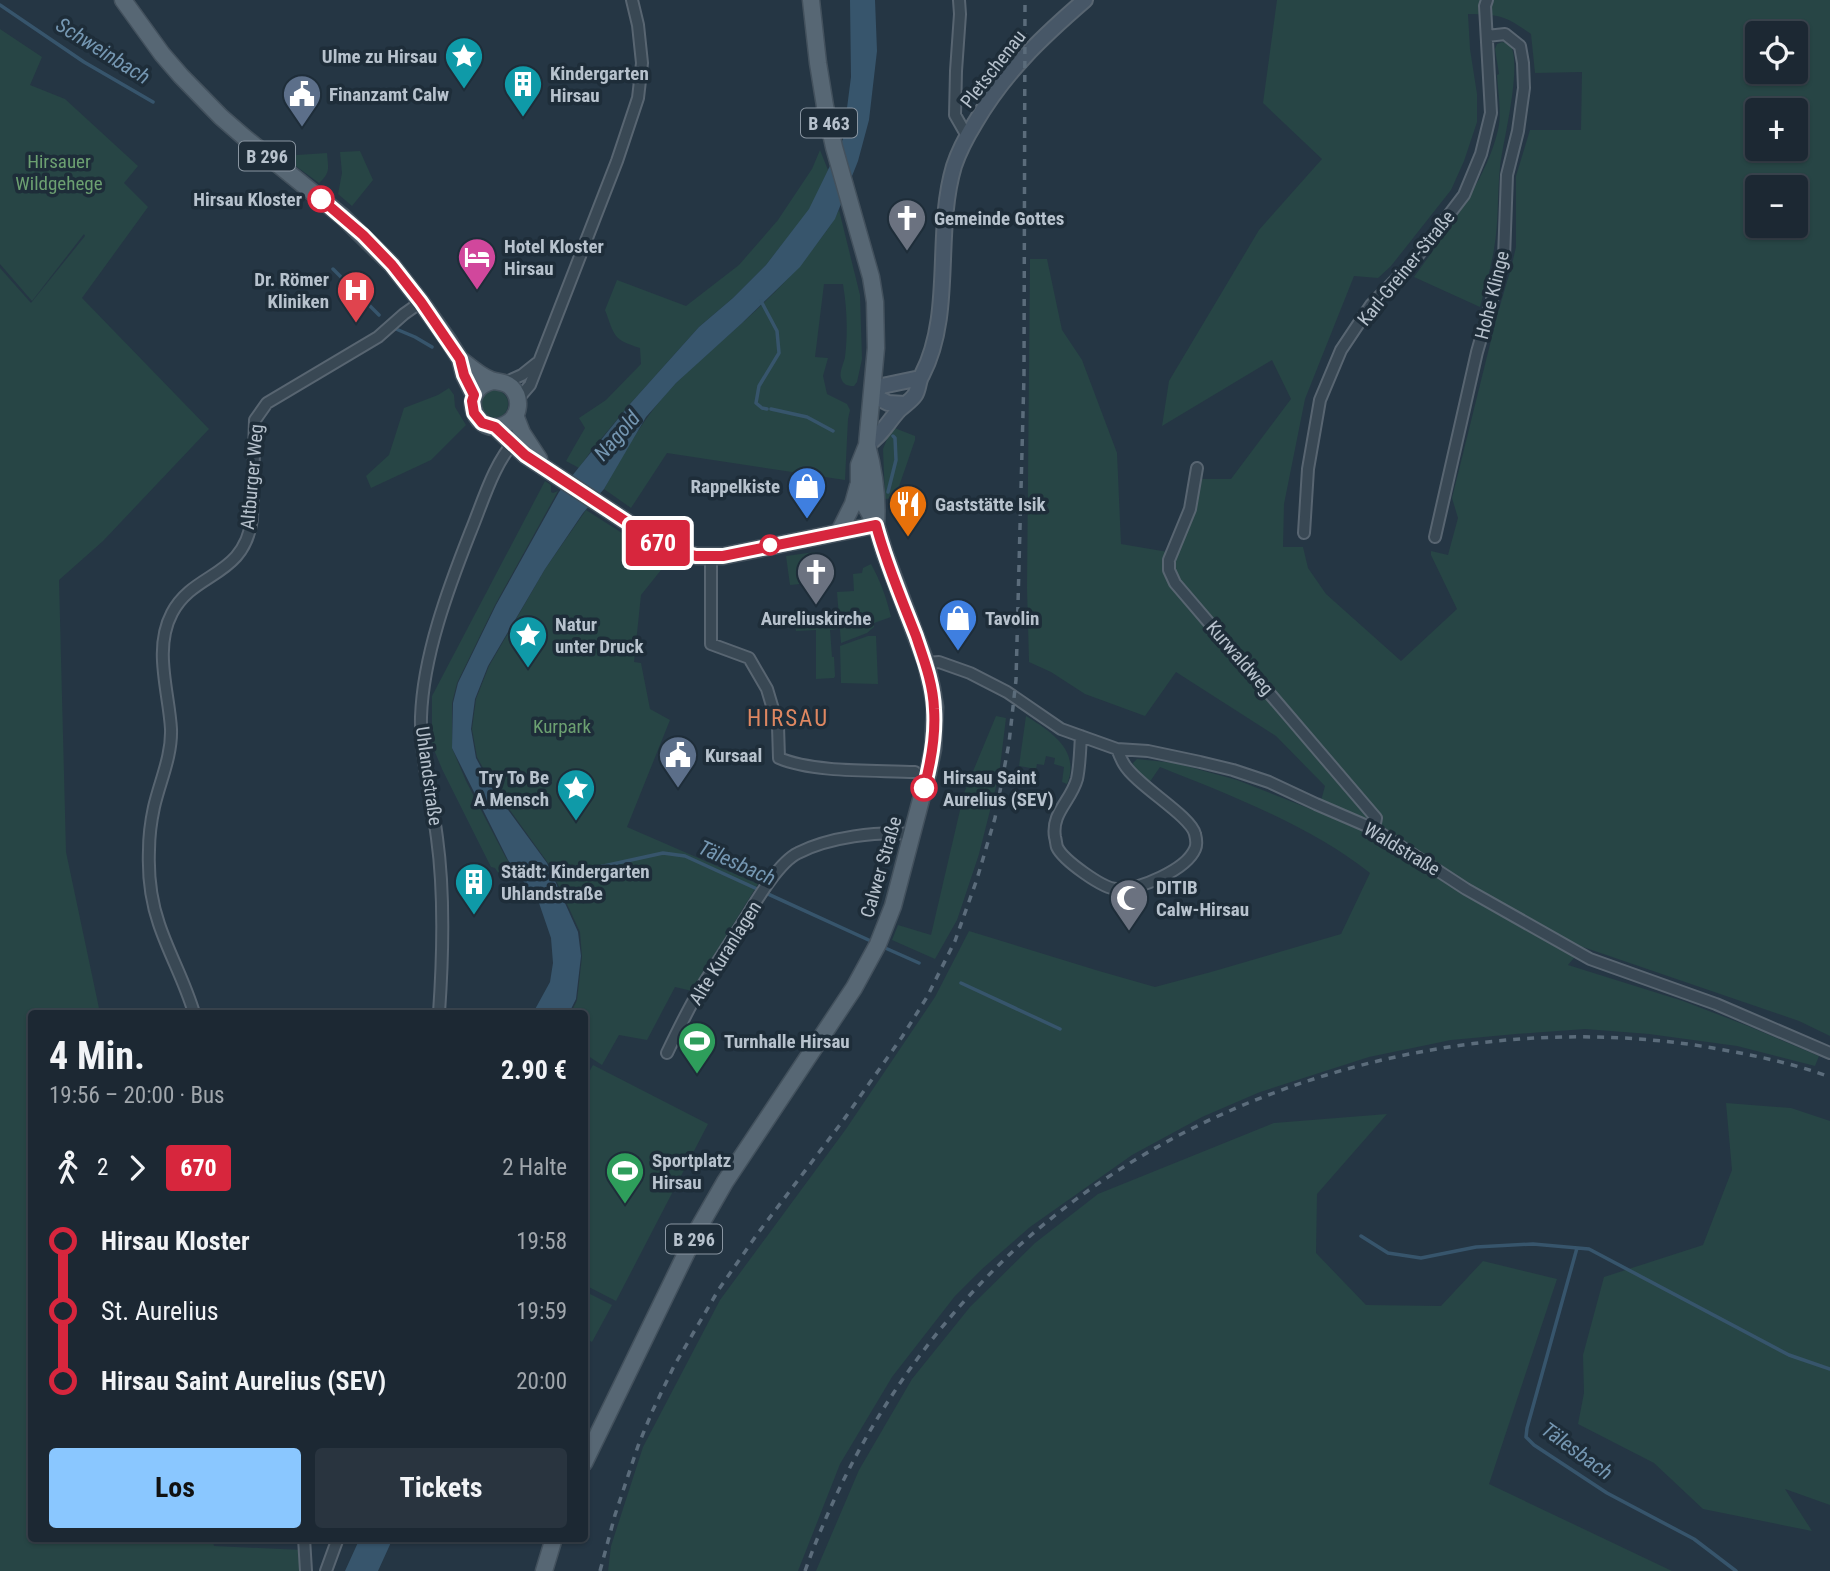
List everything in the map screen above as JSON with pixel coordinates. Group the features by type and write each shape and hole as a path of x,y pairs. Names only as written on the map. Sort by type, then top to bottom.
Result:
{"main road":[{"name":"B 296","path":"123,0 162,54 200,95 244,137 363,235 392,265 460,359 474,395 474,413 482,423 517,438 531,448 550,471 668,549 696,556 711,556 876,525"},
{"name":"B 463","path":"811,0 825,106 871,276 875,302 876,348 872,395 867,445 859,465 859,483"},
{"name":"Pletschenau","path":"867,445 885,430 914,396 920,378 928,366 937,334 946,214 954,166 967,136 985,105 1013,68 1051,29 1085,0"},
{"name":"B 296","path":"460,359 513,389 517,407 517,438"},
{"path":"905,404 888,403 872,395 882,386 920,378"},
{"path":"474,395 481,385 499,382"},
{"path":"495,427 506,424 517,407"},
{"name":"B 463","path":"867,445 877,504 876,525"},
{"path":"859,483 865,505 876,525"},
{"path":"839,532 853,504 859,483"},
{"name":"Calwer Straße","path":"588,1455 692,1242 725,1182 854,988 886,928 928,774 934,739 934,707 926,663 876,525"},
{"path":"544,1571 553,1542"}],"street":[{"path":"517,407 530,385 617,161 638,98 642,63 632,0"},
{"path":"959,0 955,114 967,136"},
{"name":"Karl-Greiner-Straße","path":"1304,533 1308,469 1320,400 1342,350 1371,305 1413,262 1464,195 1481,154 1491,113 1485,6 1487,0"},
{"name":"Hohe Klinge","path":"1435,537 1477,352 1504,258 1507,175 1518,131 1524,88 1520,46 1505,34 1487,36"},
{"name":"Altburger Weg","path":"193,1010 158,922 151,891 149,853 154,808 171,741 163,647 166,627 185,596 237,557 251,529 255,419 267,403 379,337 421,302"},
{"path":"499,382 522,374 539,361"},
{"name":"Uhlandstraße","path":"439,1010 442,968 440,870 423,763 421,718 424,678 432,644 463,552 502,459 517,438"},
{"name":"Kurwaldweg","path":"1197,468 1190,509 1170,555 1169,570 1175,583 1376,818 1374,829"},
{"path":"711,556 711,644 749,658 767,689 778,726 779,758 793,764 841,769 915,772"},
{"name":"Waldstraße","path":"926,663 939,662 970,673 1007,692 1061,729 1117,749 1148,751 1233,770 1269,782 1374,829 1466,889 1590,959 1716,1004 1830,1053"},
{"path":"1081,736 1077,777 1070,795 1056,817 1054,829 1057,848 1085,875 1116,890 1140,885 1171,872 1183,865 1197,843 1193,825 1124,765 1117,749"},
{"name":"Alte Kuranlagen","path":"667,1052 698,994 768,884 795,854 825,843 861,836 912,834"},
{"path":"304,1542 306,1571"},
{"path":"326,1571 337,1542"}],"green space":[{"path":"1277,0 1830,0 1830,1036 1799,1021 1583,947 1568,965 1683,1001 1748,1026 1819,1056 1815,1066 1737,1046 1649,1034 1585,1029 1451,1040 1369,1057 1260,1092 1202,1117 1132,1155 1030,1227 955,1296 892,1377 840,1464 798,1571 608,1571 611,1546 643,1447 720,1300 846,1129 935,997 969,931 1155,987 1341,934 1370,873 1296,826 1242,800 1160,767 1149,783 1134,768 1133,763 1137,759 1175,763 1237,780 1318,812 1325,786 1276,736 1176,672 1145,716 1085,694 1051,672 1029,662 1027,588 1030,259 1047,259 1062,330 1082,360 1117,453 1121,544 1168,552 1189,506 1189,479 1231,479 1291,399 1272,360 1162,426 1169,381 1259,230 1322,159 1263,103","holes":["1468,14 1502,17 1531,34 1535,73 1582,72 1581,130 1530,130 1516,176 1516,247 1452,498 1458,518 1448,555 1431,551 1457,609 1401,661 1326,594 1308,568 1303,547 1283,547 1284,504 1305,399 1354,276 1378,278 1391,266 1451,190 1464,161 1477,122 1477,94"]},
{"name":"Hirsauer Wildgehege","path":"0,29 42,57 30,85 65,99 138,166 124,183 148,207 82,298 209,429 103,541 59,580 66,852 99,1010 28,1010 28,1542 213,1542 214,1546 302,1550 302,1571 0,1571 0,268 31,303 85,236 84,234 32,301 0,264"},
{"path":"1497,44 1510,44 1513,54 1513,85 1500,167 1496,239 1480,307 1414,277 1463,207 1492,149 1500,117 1499,74 1495,49"},
{"path":"820,150 828,170 810,209 766,265 699,327 630,404 579,468 566,461 585,428 579,418 606,400 641,364 640,348 619,339 605,310 617,280 686,306 739,265 778,220 812,169"},
{"path":"360,151 373,180 352,206 338,194 342,173 340,152"},
{"path":"327,153 327,173 319,183 282,156"},
{"path":"839,210 860,295 862,359 857,382 854,386 846,385 841,376 847,339 843,284 824,284 815,357 828,358 823,376 827,394 847,404 850,410 845,480 667,453 631,508 604,489 655,407 677,382 784,283 822,237"},
{"path":"449,388 454,395 455,407 466,425 431,460 371,488 366,476 389,455 404,408"},
{"path":"494,390 504,394 508,404 504,414 494,418 484,414 480,404 484,394"},
{"path":"892,427 915,436 915,440 895,498 885,499 883,449"},
{"path":"545,481 551,485 551,492 558,491 495,605 457,683 452,703 452,748 506,858 521,879 503,880 495,868 491,867 432,745 432,696"},
{"name":"Kurpark","path":"586,510 669,560 641,595 634,662 641,663 650,709 670,720 627,827 758,884 692,991 675,987 647,1040 619,1035 602,1065 588,1056 588,1010 572,1010 577,1000 582,957 580,932 548,863 494,788 477,757 472,729 476,699 489,666 545,569"},
{"path":"815,552 815,560 809,561 811,571 818,570 820,582 790,585 786,556"},
{"path":"871,564 891,617 874,623 874,627 867,633 841,643 837,592 854,591 853,574 862,573 863,568"},
{"path":"837,618 838,629 830,630 835,676 816,679 816,630 796,631 795,622"},
{"path":"868,636 876,636 878,684 841,683 840,646"},
{"path":"996,716 1006,718 999,775 979,854 957,920 935,959 892,940 898,925 931,935 964,793"},
{"path":"1026,716 1053,735 1067,751 1070,772 1067,784 1062,782 1064,767 1054,764 1055,758 1046,756 1044,765 1037,764 1036,769 1019,766"},
{"name":"Sportplatz Hirsau","path":"593,1065 708,1124 616,1301 588,1287 588,1074"},
{"path":"1726,1103 1791,1108 1830,1121 1830,1505 1785,1489 1812,1531 1703,1509 1654,1463 1578,1424 1584,1393 1583,1355 1604,1277 1703,1245 1732,1170"},
{"path":"1387,1114 1317,1194 1316,1253 1366,1305 1441,1306 1483,1261 1557,1279 1489,1484 1672,1571 816,1571 859,1470 912,1379 970,1307 1035,1243 1098,1194 1274,1123"},
{"path":"588,1293 612,1305 592,1342 588,1340"}],"water":[{"name":"Nagold","path":"850,0 875,0 877,51 869,120 858,161 835,219 800,267 676,383 646,417 604,489 583,513 545,569 488,666 475,699 471,729 476,758 492,788 547,863 578,932 581,956 576,999 570,1010 535,1010 550,982 553,963 551,938 539,903 508,860 452,748 453,703 458,683 496,605 559,492 630,404 699,327 766,265 809,209 843,139 851,77"},
{"path":"358,1542 391,1542 378,1571 345,1571"}],"waterway":[{"name":"Schweinbach","path":"0,5 84,62 153,102"},
{"name":"Schweinbach","path":"333,269 379,315"},
{"path":"761,301 777,331 779,353 759,386 756,403 767,409"},
{"name":"Schweinbach","path":"396,329 432,347"},
{"path":"771,409 807,417 833,431"},
{"path":"888,492 896,460 893,436"},
{"name":"Tälesbach","path":"545,869 553,865 590,869 663,853 685,856 873,942"},
{"name":"Tälesbach","path":"883,947 919,963"},
{"name":"Tälesbach","path":"961,983 1060,1029"},
{"name":"Tälesbach","path":"1361,1236 1388,1253 1421,1258 1476,1247 1533,1244 1589,1249 1789,1355 1830,1369"},
{"name":"Tälesbach","path":"1577,1248 1526,1437 1607,1493 1694,1539 1736,1571"}],"railway":[{"path":"600,1571 638,1446 674,1366 719,1289 842,1122 927,997 955,941 995,818 1009,743 1016,680 1024,375 1025,0"},
{"path":"805,1571 842,1483 888,1401 915,1362 975,1289 1009,1255 1081,1195 1161,1145 1247,1103 1338,1072 1431,1050 1526,1039 1620,1038 1713,1048 1772,1060 1830,1077"}],"bus line":[{"name":"670","path":"321,199 363,235 392,265 421,302 460,359 474,395 472,407 478,419 495,427 525,455 668,549 696,556 723,556 876,525 926,663 932,689 933,749 924,788"}],"place":[{"name":"Ulme zu Hirsau","path":"464,90"},
{"name":"Kindergarten Hirsau","path":"523,118"},
{"name":"Finanzamt Calw","path":"302,128"},
{"name":"Hirsau Kloster","path":"321,199"},
{"name":"Gemeinde Gottes","path":"907,252"},
{"name":"Hotel Kloster Hirsau","path":"477,291"},
{"name":"Dr. Römer Kliniken","path":"356,324"},
{"name":"Rappelkiste","path":"807,520"},
{"name":"Gaststätte Isik","path":"908,538"},
{"name":"Aureliuskirche","path":"816,606"},
{"name":"Tavolin","path":"958,652"},
{"name":"Natur unter Druck","path":"528,669"},
{"name":"Hirsau Saint Aurelius (SEV)","path":"924,788"},
{"name":"Kursaal","path":"678,789"},
{"name":"Try To Be A Mensch","path":"576,822"},
{"name":"Städt: Kindergarten Uhlandstraße","path":"474,916"},
{"name":"DITIB Calw-Hirsau","path":"1129,932"},
{"name":"Turnhalle Hirsau","path":"697,1075"},
{"name":"Sportplatz Hirsau","path":"625,1205"}],"district":[{"name":"HIRSAU","path":"788,718"}]}
